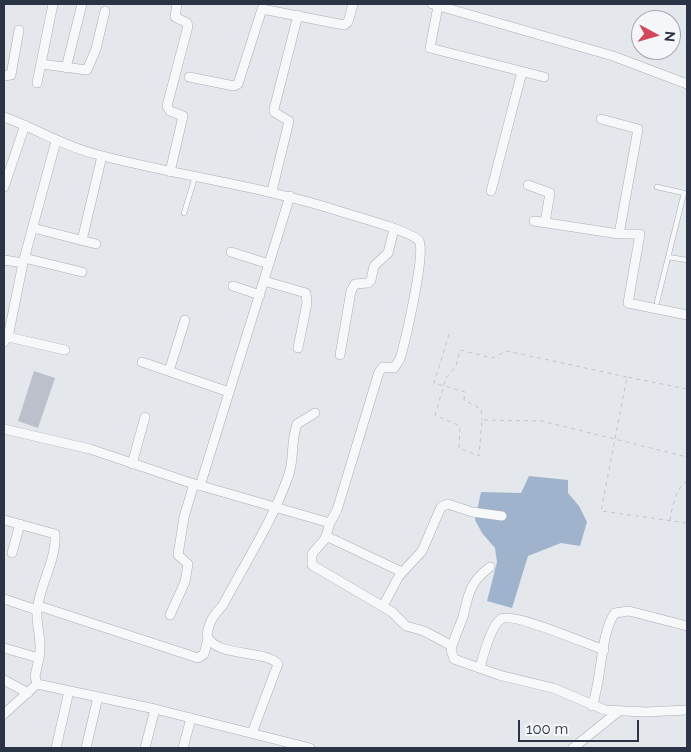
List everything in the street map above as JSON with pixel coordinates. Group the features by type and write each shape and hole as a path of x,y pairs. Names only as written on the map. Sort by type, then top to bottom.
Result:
{"street":[{"path":"37,83 53,4"},
{"path":"66,68 82,4"},
{"path":"170,172 182,116 170,111 168,106 188,26 187,23 175,17 177,4"},
{"path":"189,77 236,86 262,9 344,25 348,22 353,4"},
{"path":"544,77 430,48 435,5 613,56 687,84"},
{"path":"41,64 83,72 90,67 105,11"},
{"path":"272,191 289,121 274,112 274,109 298,15"},
{"path":"4,76 11,75 20,30"},
{"path":"491,191 522,72"},
{"path":"4,117 25,125 56,141 102,156 170,172 272,191 413,236 420,246 408,329 398,365 394,368 384,368 379,372 336,510 326,536 312,554 312,565 397,615 406,626 424,631 452,646"},
{"path":"601,119 638,129 619,234"},
{"path":"4,187 25,125"},
{"path":"56,141 32,228 6,339 65,350"},
{"path":"82,240 102,156"},
{"path":"528,185 550,193 545,222"},
{"path":"170,615 187,574 188,564 178,555 184,517 229,392 290,196"},
{"path":"534,221 619,234 640,234 628,303 687,315"},
{"path":"32,228 96,244"},
{"path":"340,356 353,286 358,283 368,283 371,280 374,266 388,253 394,229"},
{"path":"231,252 269,264"},
{"path":"4,260 24,261 82,272"},
{"path":"264,281 306,293 307,303 298,348"},
{"path":"233,286 260,295"},
{"path":"169,371 184,320"},
{"path":"142,362 229,392"},
{"path":"4,599 198,658 204,654 211,618 223,605 276,507 292,465 291,446 297,424 315,413"},
{"path":"132,464 145,417"},
{"path":"4,429 90,449 197,485 330,523"},
{"path":"383,606 402,572 422,551 444,504 472,512 502,516"},
{"path":"4,520 55,534 54,546 38,608 42,642 35,676 37,684"},
{"path":"12,553 20,524"},
{"path":"326,536 402,572"},
{"path":"490,567 480,576 468,592 463,616 452,646 451,656 454,659 553,688 592,706 619,711 687,710"},
{"path":"592,706 612,617 619,611 637,613 687,626"},
{"path":"480,668 494,630 501,618 505,616 522,620 604,650"},
{"path":"208,639 226,649 272,660 278,664 252,734"},
{"path":"4,648 39,658"},
{"path":"4,680 28,692"},
{"path":"37,684 155,709 310,748"},
{"path":"4,714 37,684"},
{"path":"56,748 69,691"},
{"path":"86,748 98,697"},
{"path":"145,748 155,709"},
{"path":"577,747 619,711"},
{"path":"183,748 191,718"}],"lane":[{"path":"184,213 196,176"},
{"path":"657,187 684,193 657,302"},
{"path":"668,257 687,260"}],"path":[{"path":"449,334 434,383 444,386 465,392 464,400 481,409 479,456 459,448 460,426 434,415 444,386 446,378 456,366 460,350 492,358 507,351 687,389"},
{"path":"627,377 601,510 687,523"},
{"path":"482,420 542,421 687,458"},
{"path":"670,520 672,507 683,483 687,481"}],"water":[{"path":"529,476 568,480 568,493 579,506 587,522 580,546 561,543 528,556 512,608 487,601 497,562 495,548 482,533 475,520 481,492 521,493"}],"building":[{"path":"34,371 55,378 38,428 18,421"}]}
